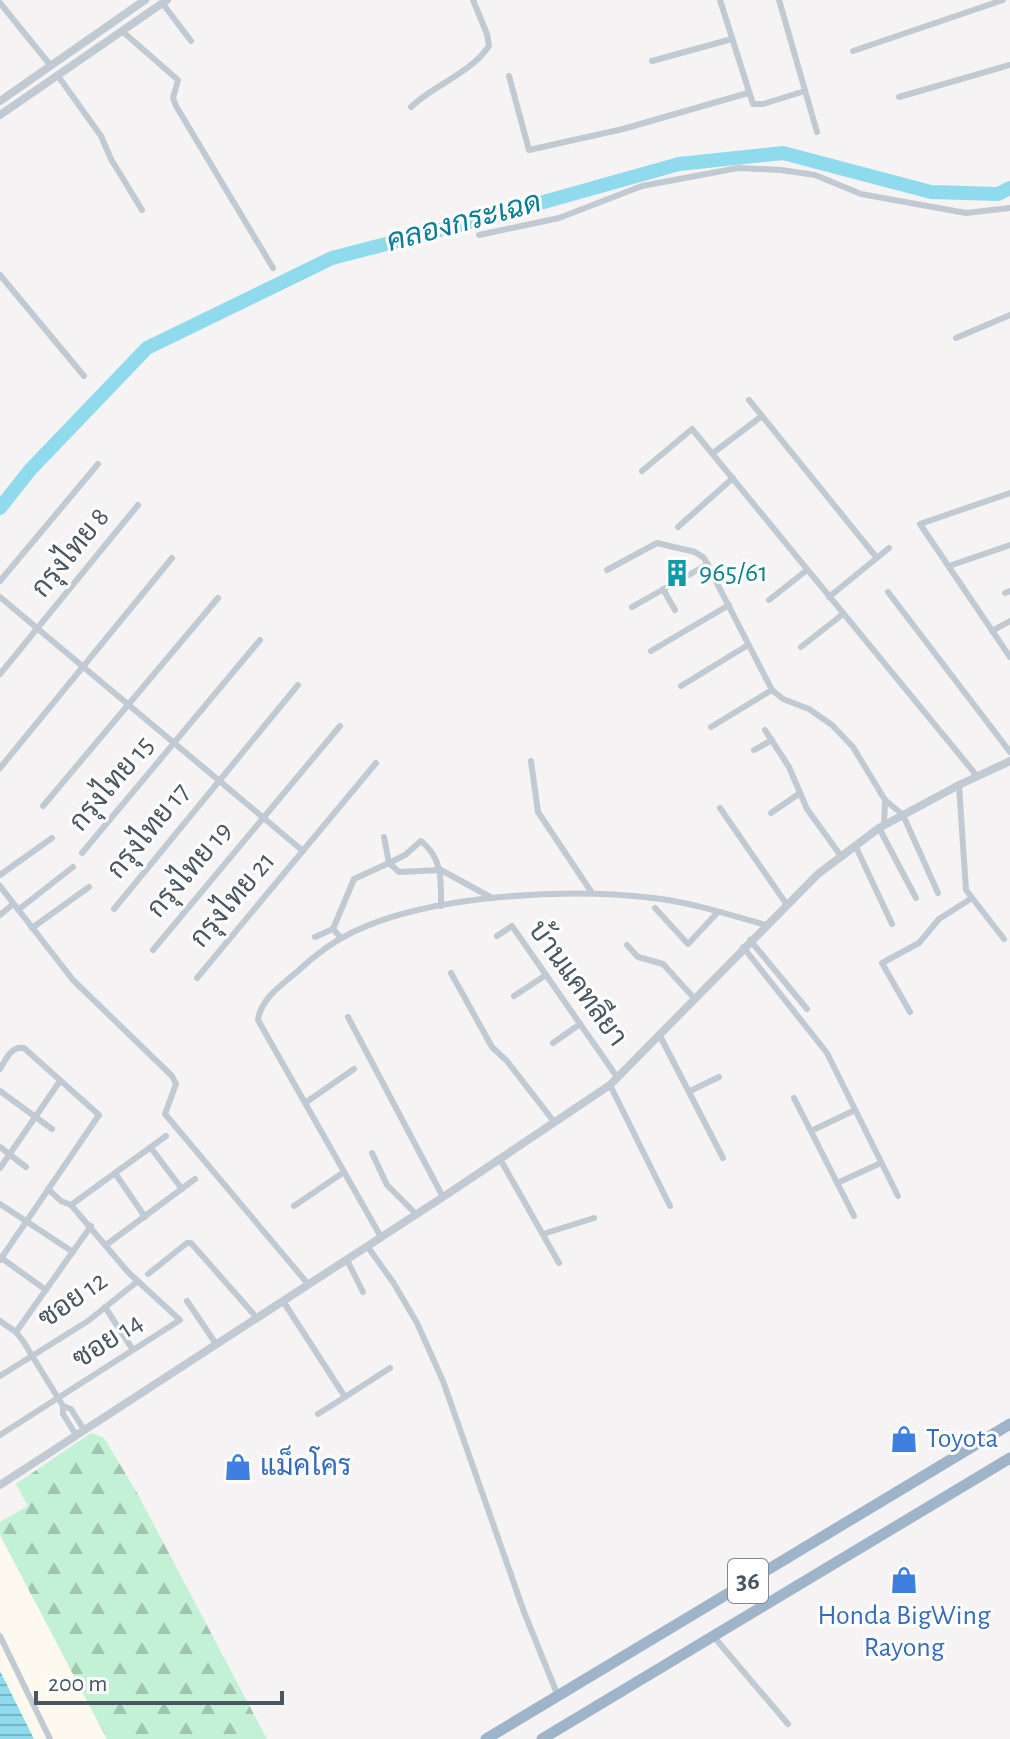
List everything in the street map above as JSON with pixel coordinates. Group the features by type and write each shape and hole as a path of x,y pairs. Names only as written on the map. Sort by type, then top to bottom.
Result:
{"highway":[{"name":"36","path":"486,1739 1010,1424"},
{"name":"36","path":"542,1739 1010,1458"}],"street":[{"path":"0,101 145,0"},
{"path":"411,107 426,93 479,60 489,46 473,0"},
{"path":"720,0 753,104 805,91"},
{"path":"779,0 817,132"},
{"path":"853,51 1003,0"},
{"path":"0,115 165,2 191,41"},
{"path":"0,3 51,66"},
{"path":"122,31 178,80 173,98 176,106 273,268"},
{"path":"652,61 732,39"},
{"path":"899,97 1010,65"},
{"path":"58,76 101,136 142,210"},
{"path":"509,76 529,150 623,129 748,93"},
{"path":"479,235 559,218 642,186 738,168 815,175 861,194 966,213 1010,208"},
{"path":"0,275 84,376"},
{"path":"956,338 1010,315"},
{"path":"749,400 877,558"},
{"path":"713,453 762,416"},
{"path":"642,471 692,429 977,776"},
{"path":"0,581 98,464"},
{"path":"678,527 733,478"},
{"path":"1010,493 920,524 1010,657"},
{"name":"กรุงไทย 8","path":"0,674 138,505"},
{"path":"607,570 657,543 695,552 708,564 772,690 832,725 864,762 885,800 903,815 938,893"},
{"path":"949,566 1010,545"},
{"path":"829,597 889,548"},
{"path":"0,768 172,558"},
{"path":"632,607 708,564"},
{"path":"769,600 807,570"},
{"path":"663,589 675,610"},
{"path":"888,592 1010,752"},
{"path":"0,597 303,851"},
{"path":"43,806 218,598"},
{"path":"651,651 729,605"},
{"path":"801,647 843,614"},
{"path":"992,631 1010,621"},
{"name":"กรุงไทย 15","path":"82,853 260,640"},
{"path":"681,686 748,645"},
{"name":"กรุงไทย 17","path":"114,909 298,685"},
{"path":"711,727 772,690"},
{"name":"กรุงไทย 19","path":"153,950 340,726"},
{"path":"765,730 789,767 807,809 841,856"},
{"path":"754,750 772,740"},
{"path":"531,761 538,812 592,893"},
{"path":"0,1485 610,1085 818,874 882,827 1010,761"},
{"name":"กรุงไทย 21","path":"197,978 376,763"},
{"path":"959,785 967,893 1004,939"},
{"path":"771,813 800,793"},
{"path":"885,800 882,827 916,898"},
{"path":"720,808 787,905"},
{"path":"384,837 389,863 399,872 441,870"},
{"path":"0,875 52,838"},
{"path":"315,937 333,929 354,879 405,855 421,841 441,870 492,898"},
{"path":"855,845 892,924"},
{"path":"0,915 73,867"},
{"path":"441,870 441,906"},
{"path":"0,886 73,980 172,1076 176,1084 165,1114 308,1284"},
{"path":"32,928 89,887"},
{"path":"381,1237 258,1020 260,1006 303,966 356,930 441,906 492,898 592,893 654,898 766,925"},
{"path":"910,1012 882,963 922,941 939,919 972,898"},
{"path":"655,908 688,944 718,912"},
{"name":"บ้านแคทลียา","path":"497,936 512,926 617,1077"},
{"path":"333,929 341,938"},
{"path":"747,944 807,1009"},
{"path":"747,944 822,1046 898,1196"},
{"path":"627,945 638,957 663,964 694,998"},
{"path":"451,973 492,1047 507,1061 555,1123"},
{"path":"514,996 546,975"},
{"path":"348,1017 443,1197"},
{"path":"553,1043 580,1024"},
{"path":"659,1034 723,1158"},
{"path":"0,1069 12,1051 22,1047 99,1115 0,1259 46,1290"},
{"path":"305,1103 354,1069"},
{"path":"690,1091 719,1077"},
{"path":"0,1168 60,1081"},
{"path":"610,1085 670,1206"},
{"path":"0,1091 52,1129"},
{"path":"794,1098 854,1216"},
{"path":"811,1131 855,1110"},
{"path":"71,1205 166,1136"},
{"path":"0,1147 26,1167"},
{"path":"151,1148 182,1189"},
{"path":"372,1153 387,1185 416,1214"},
{"path":"500,1159 559,1263"},
{"path":"837,1183 881,1163"},
{"path":"294,1206 344,1172"},
{"path":"115,1173 145,1217"},
{"path":"106,1245 195,1179"},
{"path":"48,1189 61,1201 71,1205 138,1281"},
{"path":"0,1204 73,1252"},
{"path":"543,1234 594,1218"},
{"path":"16,1332 91,1226"},
{"path":"148,1274 191,1243 257,1318"},
{"path":"367,1246 417,1323 443,1381 524,1612 558,1696"},
{"path":"347,1260 363,1292"},
{"name":"ซอย 12","path":"0,1376 105,1307 138,1281"},
{"name":"ซอย 14","path":"0,1435 180,1320 138,1281"},
{"path":"187,1301 216,1344"},
{"path":"283,1301 345,1397"},
{"path":"105,1307 133,1350"},
{"path":"0,1321 16,1332 59,1398 63,1414 80,1433"},
{"path":"318,1414 390,1368"},
{"path":"0,1636 50,1739"},
{"path":"714,1637 788,1724"}],"shaded area":[{"path":"0,1535 107,1739 0,1739"}],"green space":[{"path":"91,1433 104,1438 136,1491 267,1739 107,1739 0,1535 0,1522 28,1506 16,1484"}],"water":[{"path":"0,1671 34,1739 0,1739"}],"waterway":[{"name":"คลองกระเฉด","path":"0,508 30,470 147,348 332,258 679,164 783,153 931,192 998,194 1010,188"}],"place":[{"name":"965/61","path":"677,573"},
{"name":"Toyota","path":"904,1439"},
{"name":"แม็คโคร","path":"238,1467"},
{"name":"Honda BigWing Rayong","path":"904,1580"}]}
